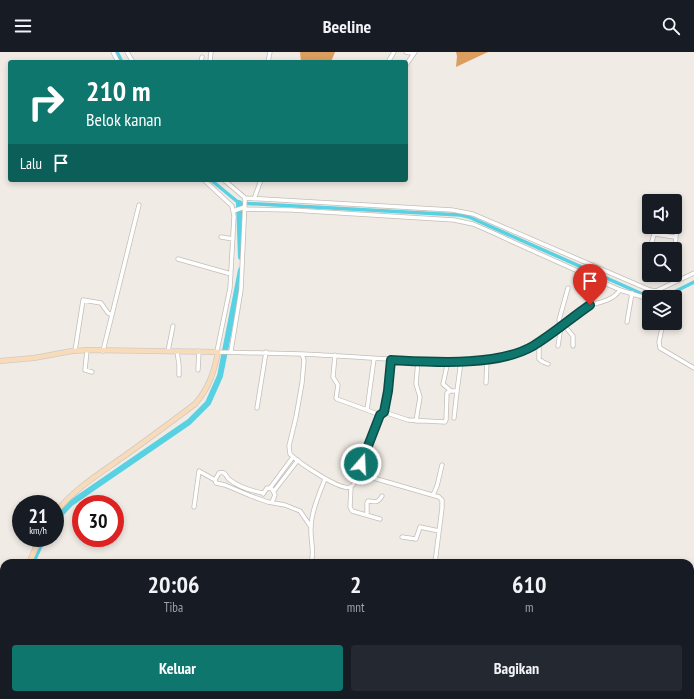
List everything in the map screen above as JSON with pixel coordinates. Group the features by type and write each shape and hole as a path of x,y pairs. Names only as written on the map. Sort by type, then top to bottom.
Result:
{"main road":[{"path":"0,361 34,358 87,350 218,352 211,379 203,395 195,404 87,481 64,502"},
{"path":"30,559 36,547"}],"street":[{"path":"406,52 414,52"},
{"path":"408,62 414,52"},
{"path":"206,182 228,201 235,210 230,288 218,352 229,351 335,355 418,361 487,360 520,351 538,342 590,305 600,303 616,296 620,290"},
{"path":"226,182 245,199 452,210 473,214 650,290"},
{"path":"254,199 260,182"},
{"path":"229,351 241,290 245,199"},
{"path":"103,351 139,205"},
{"path":"235,210 245,208 292,210 465,222 496,234 620,290 642,297"},
{"path":"652,242 654,234 675,237"},
{"path":"675,234 675,242"},
{"path":"221,237 233,239"},
{"path":"178,259 231,274"},
{"path":"682,278 694,273"},
{"path":"590,305 593,278"},
{"path":"660,290 674,282"},
{"path":"568,288 559,320 572,336 573,346"},
{"path":"627,322 632,293"},
{"path":"75,351 84,300 101,303 108,313 112,315"},
{"path":"558,346 562,325"},
{"path":"168,351 173,326"},
{"path":"662,330 659,342 660,348 694,368"},
{"path":"538,342 539,359 548,364"},
{"path":"87,350 85,370 92,372"},
{"path":"177,351 179,375"},
{"path":"198,370 199,351"},
{"path":"257,408 266,352"},
{"path":"302,354 304,360 302,382 289,450 293,457 324,479 343,487 351,487"},
{"path":"335,355 333,376 338,385 336,398 367,410 408,420 445,422 447,393 457,391"},
{"path":"367,410 374,359"},
{"path":"380,518 352,511 351,487 360,476 359,474 366,451 382,414 388,391 391,360"},
{"path":"486,383 487,360"},
{"path":"416,421 420,397 416,384 418,361"},
{"path":"448,361 443,384 451,391"},
{"path":"454,418 461,361"},
{"path":"366,451 375,454"},
{"path":"263,499 263,493 266,489 270,488 293,457"},
{"path":"272,502 275,495 274,491 298,460"},
{"path":"433,495 437,486 442,465"},
{"path":"194,507 199,471 215,480 216,483 225,485 268,502 285,505 300,511 310,527"},
{"path":"215,480 216,475 222,472 226,474 228,479 238,485 263,493"},
{"path":"360,476 365,476 433,495 442,500 435,559"},
{"path":"225,485 228,479"},
{"path":"312,559 313,552 310,527 324,479"},
{"path":"270,488 274,491"},
{"path":"366,515 368,501 379,501 382,496"},
{"path":"402,537 416,539 421,527 438,531"}],"shaded area":[{"path":"300,52 335,52 332,60 301,60"},
{"path":"456,52 488,52 456,67"}],"waterway":[{"path":"117,52 121,60"},
{"path":"213,182 239,203 460,215 469,217 642,294"},
{"path":"239,203 241,257"},
{"path":"64,510 71,503 189,422 208,403 220,376 241,270"},
{"path":"678,290 694,282"},
{"path":"34,559 39,547"}],"route":[{"path":"361,464 380,415 384,412 391,360 475,361 497,358 532,346 590,305"}]}
